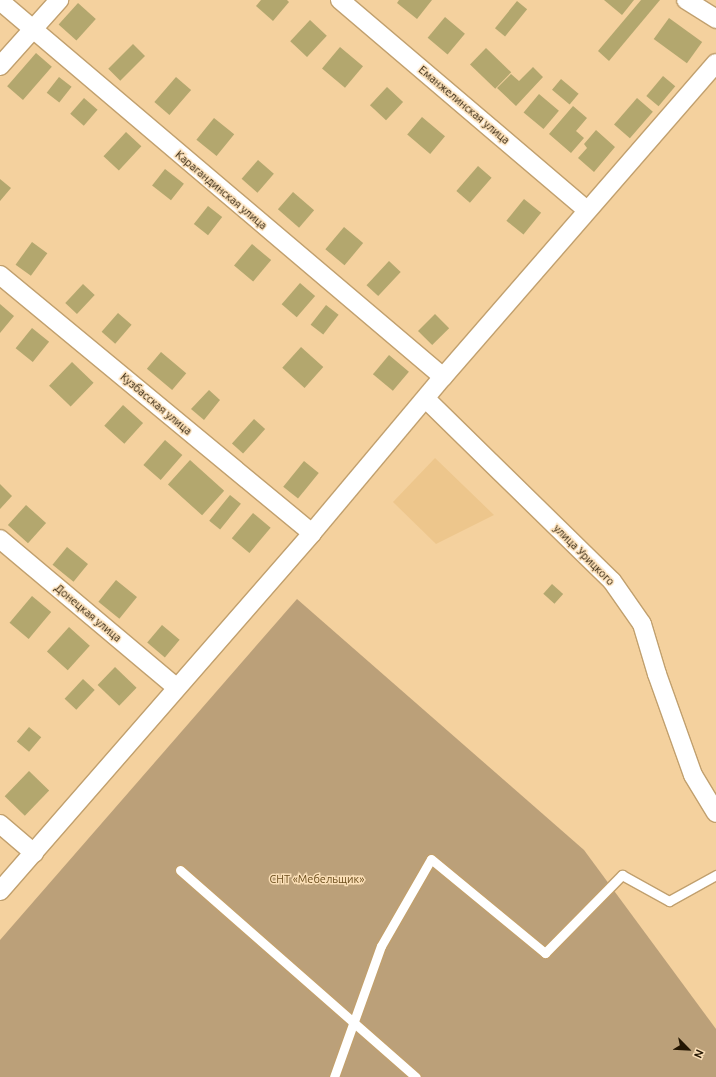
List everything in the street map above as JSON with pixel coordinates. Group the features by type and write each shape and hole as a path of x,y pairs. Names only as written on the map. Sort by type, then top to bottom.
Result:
{"street":[{"path":"0,66 59,0"},
{"name":"Еманжелинская улица","path":"340,0 587,210"},
{"path":"686,0 716,19"},
{"name":"Карагандинская улица","path":"0,2 443,377"},
{"path":"0,891 176,687 312,533 426,400 443,377 716,63"},
{"name":"Кузбасская улица","path":"0,274 312,533"},
{"name":"улица Урицкого","path":"426,400 612,581 642,624 657,674 693,775 716,813"},
{"name":"Донецкая улица","path":"0,539 176,687"},
{"path":"0,824 34,853"}],"lane":[{"path":"334,1077 381,946 431,859 545,953 622,875 669,901 716,875"},
{"path":"180,870 416,1077"}],"shaded area":[{"path":"435,458 494,515 436,544 393,502"}],"green space":[{"name":"СНТ «Мебельщик»","path":"297,599 584,850 716,1029 716,1077 0,1077 0,940"}],"building":[{"path":"261,0 287,0 289,2 273,21 256,6"},
{"path":"399,0 432,0 417,19 397,3"},
{"path":"604,0 634,0 622,15"},
{"path":"641,0 660,0 609,61 598,51"},
{"path":"517,1 527,9 505,36 495,28"},
{"path":"78,3 96,19 76,41 59,25"},
{"path":"445,17 465,34 448,54 428,38"},
{"path":"669,18 702,42 687,63 654,39"},
{"path":"310,20 327,36 307,57 290,41"},
{"path":"133,44 145,56 120,81 108,69"},
{"path":"340,47 363,66 345,88 322,68"},
{"path":"486,48 511,72 495,89 470,65"},
{"path":"36,53 52,67 23,100 7,86"},
{"path":"533,67 543,77 516,106 497,88 511,74 519,81"},
{"path":"663,76 675,86 659,106 646,96"},
{"path":"59,77 72,87 59,103 47,93"},
{"path":"176,77 191,90 169,115 154,102"},
{"path":"561,79 579,94 570,105 552,90"},
{"path":"387,87 403,102 386,120 370,105"},
{"path":"539,94 559,111 543,129 524,112"},
{"path":"84,98 98,110 84,126 70,114"},
{"path":"637,98 653,112 630,138 614,124"},
{"path":"573,106 587,118 576,131 584,138 571,153 549,134"},
{"path":"422,117 445,136 430,154 407,135"},
{"path":"214,118 234,134 217,156 196,140"},
{"path":"596,130 615,147 594,172 578,158 587,148 584,144"},
{"path":"126,132 141,146 119,170 103,156"},
{"path":"258,160 274,174 257,193 242,179"},
{"path":"478,166 492,178 470,203 456,191"},
{"path":"165,169 184,184 171,200 152,186"},
{"path":"0,179 11,188 0,201"},
{"path":"293,192 314,210 299,228 278,209"},
{"path":"524,199 541,213 523,235 506,221"},
{"path":"208,206 222,217 208,235 194,224"},
{"path":"344,227 363,243 345,265 325,249"},
{"path":"32,242 47,253 31,276 16,265"},
{"path":"252,244 271,260 253,282 234,265"},
{"path":"389,261 401,272 378,296 366,285"},
{"path":"300,283 315,296 297,317 282,304"},
{"path":"83,284 95,295 77,314 65,303"},
{"path":"0,304 14,316 0,333"},
{"path":"326,305 339,315 323,335 311,325"},
{"path":"118,313 132,325 115,344 102,332"},
{"path":"435,314 449,328 432,345 418,331"},
{"path":"32,328 49,342 33,362 16,348"},
{"path":"301,347 323,367 305,388 282,368"},
{"path":"161,352 186,373 172,390 147,369"},
{"path":"389,355 409,372 393,391 373,374"},
{"path":"72,362 94,383 71,407 49,386"},
{"path":"209,390 220,400 204,420 191,409"},
{"path":"123,405 143,423 124,444 104,426"},
{"path":"254,419 265,429 243,454 232,444"},
{"path":"165,440 182,455 161,480 143,465"},
{"path":"190,460 224,491 202,515 168,485"},
{"path":"304,461 319,473 298,499 283,487"},
{"path":"0,484 12,496 0,509"},
{"path":"230,495 241,504 220,529 209,521"},
{"path":"26,505 46,523 28,543 8,525"},
{"path":"253,513 271,528 249,553 232,538"},
{"path":"67,547 88,564 74,582 53,565"},
{"path":"116,580 137,597 119,619 98,602"},
{"path":"552,584 563,594 554,604 543,594"},
{"path":"32,596 51,612 29,639 10,623"},
{"path":"162,625 180,640 165,657 147,643"},
{"path":"69,627 90,646 68,670 47,652"},
{"path":"115,667 137,688 119,706 98,685"},
{"path":"83,679 95,690 76,710 65,699"},
{"path":"29,727 41,737 29,752 17,742"},
{"path":"29,771 49,790 25,816 5,796"}]}
